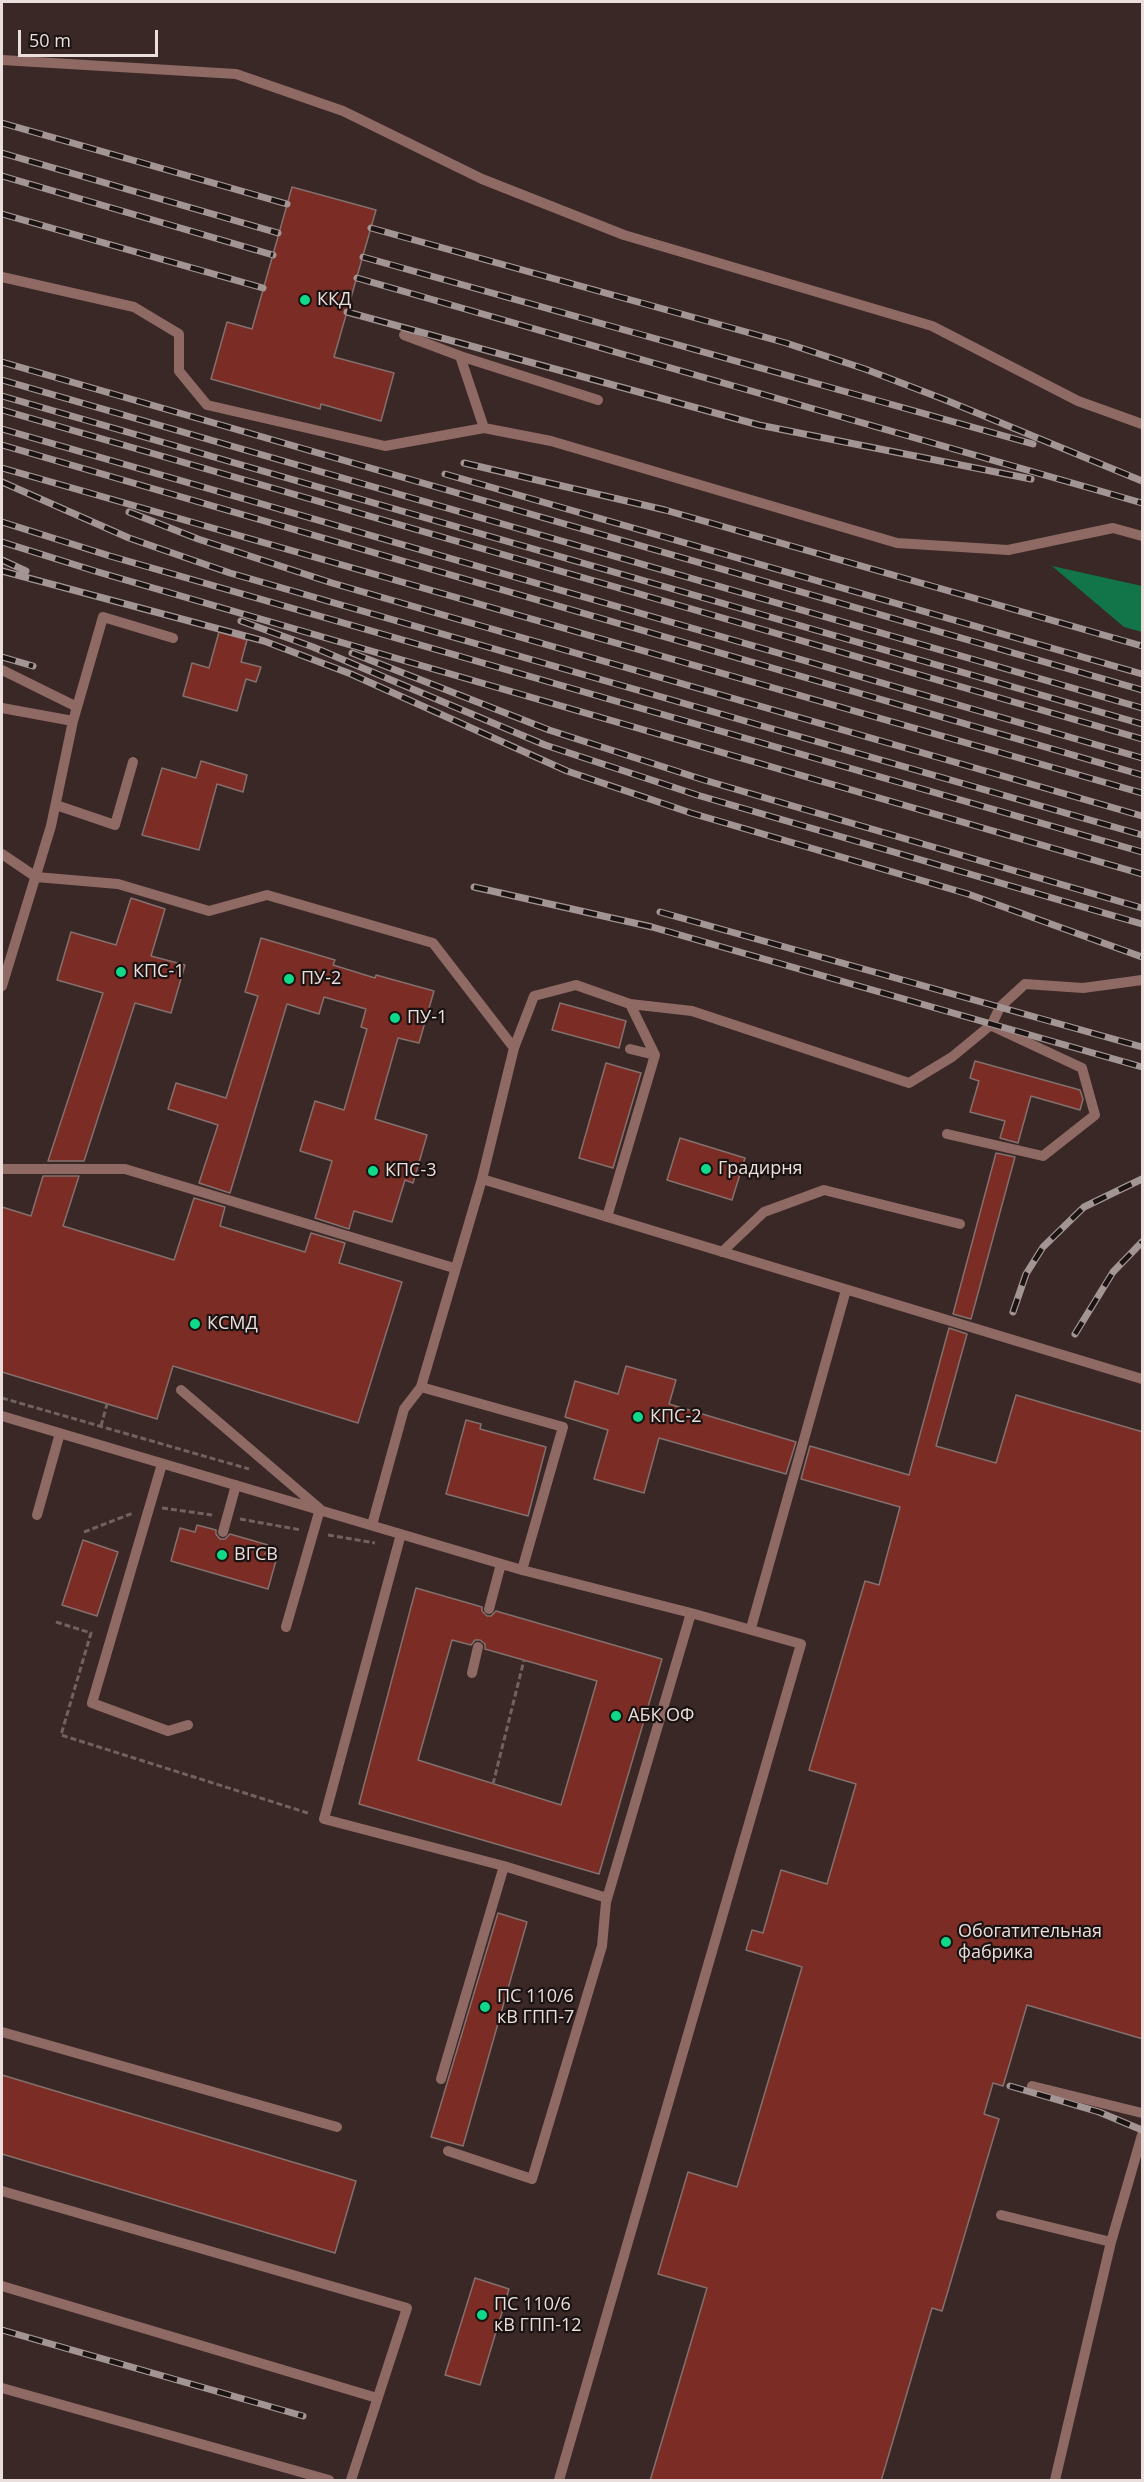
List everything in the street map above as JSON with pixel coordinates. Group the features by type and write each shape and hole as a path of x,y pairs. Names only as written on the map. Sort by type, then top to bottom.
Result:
{"lane":[{"path":"2,60 236,74 343,111 482,179 624,235 932,326 1078,401 1143,424"},
{"path":"2,277 134,307 179,334 179,371 207,405 385,446 484,428 551,441 897,543 1008,550 1113,528 1143,536"},
{"path":"404,335 460,356 598,400"},
{"path":"460,356 484,428"},
{"path":"2,986 56,805 73,721 103,616 173,638"},
{"path":"2,670 77,707"},
{"path":"2,708 73,721"},
{"path":"56,805 115,825 133,762"},
{"path":"2,854 36,877 118,884 209,911 267,895 433,942 514,1048"},
{"path":"372,1525 404,1409 421,1387 482,1179 514,1048 534,996 576,985 630,1004 692,1011 909,1083 952,1057 990,1025 1000,1007 1025,984 1083,988 1143,980"},
{"path":"607,1217 655,1055 630,1004"},
{"path":"947,1134 1043,1156 1095,1115 1082,1068 990,1025"},
{"path":"630,1049 655,1055"},
{"path":"2,1169 125,1169 454,1269"},
{"path":"482,1179 1143,1379"},
{"path":"722,1252 764,1212 824,1190 960,1224"},
{"path":"751,1628 846,1290"},
{"path":"421,1387 563,1427 522,1570"},
{"path":"181,1390 320,1509"},
{"path":"2,1416 522,1570 751,1628 801,1644 559,2481"},
{"path":"37,1515 60,1433"},
{"path":"162,1464 92,1703 168,1731 188,1725"},
{"path":"223,1532 236,1485"},
{"path":"286,1627 320,1509"},
{"path":"401,1534 324,1819 504,1866 607,1898"},
{"path":"489,1609 501,1564"},
{"path":"448,2151 532,2179 602,1946 607,1898 691,1613"},
{"path":"472,1673 478,1647"},
{"path":"441,2079 504,1866"},
{"path":"2,2032 337,2127"},
{"path":"1032,2086 1143,2113"},
{"path":"1055,2481 1112,2242 1143,2135"},
{"path":"2,2191 406,2308 351,2481"},
{"path":"1001,2215 1112,2242"},
{"path":"2,2286 378,2398"},
{"path":"2,2388 329,2481"}],"path":[{"path":"2,1398 250,1469"},
{"path":"101,1426 107,1404"},
{"path":"493,1784 524,1660"}],"green space":[{"path":"1052,566 1142,586 1142,632 1124,627"}],"building":[{"name":"ККД","path":"292,187 376,210 334,357 394,373 381,421 321,404 320,409 211,379 227,322 252,329"},
{"path":"219,632 247,640 241,662 261,667 256,682 246,679 237,711 183,696 192,663 209,668"},
{"path":"201,761 247,775 243,792 217,784 199,850 142,835 162,768 196,778"},
{"path":"131,898 165,909 151,956 185,965 171,1013 135,1003 84,1161 48,1161 103,993 57,980 71,932 116,945"},
{"path":"261,938 335,960 333,965 375,978 376,975 434,991 419,1043 398,1038 375,1119 427,1135 413,1183 405,1180 392,1222 354,1211 349,1229 315,1218 332,1161 300,1151 315,1101 344,1110 367,1029 361,1027 366,1009 324,997 319,1014 287,1004 230,1193 199,1183 218,1125 168,1109 176,1083 226,1098 258,996 245,992"},
{"path":"560,1003 626,1021 619,1048 552,1030"},
{"path":"975,1061 1080,1090 1083,1099 1080,1110 1031,1096 1018,1143 1000,1138 1005,1121 970,1112 979,1081 970,1078"},
{"path":"606,1063 641,1073 613,1168 579,1158"},
{"name":"Градирня","path":"680,1138 745,1158 732,1200 667,1180"},
{"path":"996,1153 1015,1157 971,1319 953,1314"},
{"name":"КСМД","path":"43,1176 79,1176 63,1226 174,1260 194,1198 225,1207 220,1226 305,1252 311,1233 345,1243 339,1263 402,1282 358,1423 173,1366 157,1419 2,1372 2,1207 31,1216"},
{"name":"Обогатительная фабрика","path":"949,1328 967,1334 936,1446 996,1463 1016,1395 1143,1432 1143,2039 1027,2005 1003,2086 993,2083 984,2114 999,2119 942,2311 932,2308 881,2481 650,2481 707,2288 658,2274 688,2172 737,2187 802,1967 746,1950 752,1930 763,1933 781,1870 827,1884 856,1784 809,1770 865,1581 879,1585 900,1507 801,1479 810,1446 909,1475"},
{"path":"626,1366 676,1380 669,1404 796,1442 786,1474 659,1438 644,1493 594,1479 608,1430 565,1417 575,1381 618,1394"},
{"path":"466,1420 481,1424 480,1429 546,1447 528,1516 446,1494"},
{"name":"ВГСВ","path":"197,1525 216,1530 220,1539 225,1539 230,1534 268,1545 265,1554 277,1557 268,1589 171,1561 180,1528 195,1532"},
{"path":"83,1540 118,1552 97,1616 62,1605"},
{"name":"АБК ОФ","path":"416,1588 482,1607 482,1611 487,1616 491,1616 496,1611 662,1659 599,1874 359,1804","holes":["452,1640 471,1645 475,1640 480,1640 485,1644 485,1649 597,1681 561,1805 418,1760"]},
{"name":"ПС 110/6 кВ ГПП-7","path":"498,1913 527,1922 463,2146 431,2137"},
{"path":"2,2075 356,2181 335,2253 2,2154"},
{"name":"ПС 110/6 кВ ГПП-12","path":"475,2278 509,2289 480,2385 445,2375"}],"railway":[{"path":"2,123 287,204"},
{"path":"2,153 278,233"},
{"path":"2,176 273,255"},
{"path":"2,214 263,288"},
{"path":"371,228 786,343 865,369 943,399 1142,481"},
{"path":"363,257 1033,444"},
{"path":"357,278 1142,503"},
{"path":"347,312 759,425 1031,479"},
{"path":"2,362 1142,690"},
{"path":"2,380 1142,708"},
{"path":"2,396 1142,724"},
{"path":"2,410 1142,739"},
{"path":"2,429 1142,758"},
{"path":"2,445 1142,775"},
{"path":"464,463 665,510 1142,646"},
{"path":"2,468 1142,793"},
{"path":"445,474 1142,674"},
{"path":"2,482 129,538 230,573 1142,835"},
{"path":"129,512 198,539 332,583 1142,816"},
{"path":"2,522 110,556 1142,852"},
{"path":"2,542 98,572 1142,874"},
{"path":"2,560 26,571"},
{"path":"2,571 264,641 351,674 567,771 691,813 968,894 1142,957"},
{"path":"241,621 313,647 545,745 697,795 1142,924"},
{"path":"352,653 549,730 704,780 1142,908"},
{"path":"2,657 33,666"},
{"path":"474,887 652,927 1142,1067"},
{"path":"660,912 1142,1047"},
{"path":"1013,1312 1026,1274 1043,1247 1084,1207 1142,1179"},
{"path":"1075,1334 1113,1272 1142,1242"},
{"path":"1010,2086 1099,2112 1142,2130"},
{"path":"2,2330 303,2416"}],"place":[{"name":"ККД","path":"305,300"},
{"name":"КПС-1","path":"121,972"},
{"name":"ПУ-2","path":"289,979"},
{"name":"ПУ-1","path":"395,1018"},
{"name":"Градирня","path":"706,1169"},
{"name":"КПС-3","path":"373,1171"},
{"name":"КСМД","path":"195,1324"},
{"name":"КПС-2","path":"638,1417"},
{"name":"ВГСВ","path":"222,1555"},
{"name":"АБК ОФ","path":"616,1716"},
{"name":"Обогатительная фабрика","path":"946,1942"},
{"name":"ПС 110/6 кВ ГПП-7","path":"485,2007"},
{"name":"ПС 110/6 кВ ГПП-12","path":"482,2315"}]}
